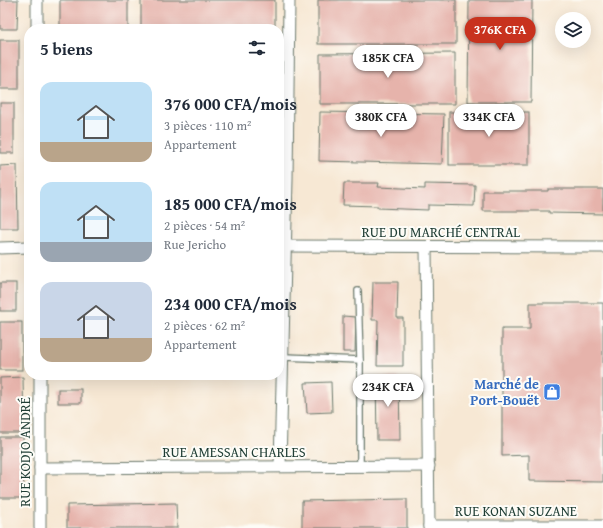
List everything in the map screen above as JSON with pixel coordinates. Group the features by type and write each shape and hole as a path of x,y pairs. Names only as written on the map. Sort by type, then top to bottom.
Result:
{"street":[{"path":"36,0 37,24"},
{"path":"284,205 289,0"},
{"name":"RUE DU MARCHÉ CENTRAL","path":"284,246 603,247"},
{"path":"0,248 24,247"},
{"path":"426,247 429,527"},
{"name":"RUE KODJO ANDRÉ","path":"40,380 40,528"},
{"path":"280,466 283,380"},
{"name":"RUE AMESSAN CHARLES","path":"40,468 428,466"},
{"name":"RUE KONAN SUZANE","path":"429,527 603,526"}],"lane":[{"path":"358,291 360,360 360,466"},
{"path":"284,357 360,360"}],"building":[{"path":"0,0 18,0 17,29 0,29"},
{"path":"60,0 128,0 128,24 60,24"},
{"path":"141,0 275,0 275,24 141,24"},
{"path":"318,0 456,0 456,44 318,44"},
{"path":"469,0 532,0 531,102 468,102"},
{"path":"0,40 19,40 19,89 0,89"},
{"path":"455,53 455,104 320,104 320,54"},
{"path":"0,103 14,103 14,153 0,153"},
{"path":"320,112 444,114 442,164 319,161"},
{"path":"449,112 529,112 529,165 449,165"},
{"path":"17,165 18,228 0,228 0,166"},
{"path":"344,183 379,183 378,187 425,189 425,184 475,185 474,206 428,205 428,210 343,205"},
{"path":"548,189 603,189 603,214 549,213 549,211 483,211 483,191 548,191"},
{"path":"373,282 398,282 397,318 403,318 403,366 377,366 378,320 372,320"},
{"path":"0,283 16,283 16,311 0,311"},
{"name":"Marché de Port-Bouët","path":"530,303 603,303 603,482 529,481 529,455 502,456 502,329 530,329"},
{"path":"343,316 356,317 355,352 343,352"},
{"path":"0,322 22,322 22,370 0,370"},
{"path":"23,377 24,433 0,433 0,378"},
{"path":"376,377 399,377 400,440 377,440"},
{"path":"331,382 332,412 307,413 305,383"},
{"path":"58,389 81,389 81,403 58,403"},
{"path":"0,437 23,437 24,498 0,498"},
{"path":"407,499 407,528 302,528 302,501"},
{"path":"176,503 177,528 67,528 67,505"}],"place":[{"name":"Marché de Port-Bouët","path":"552,392"}]}
